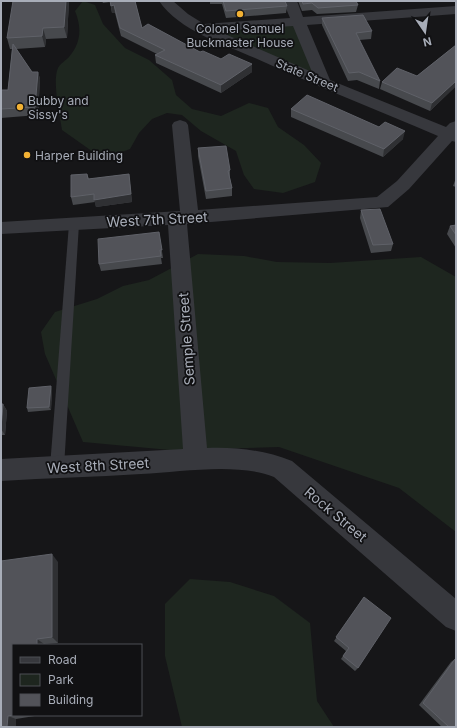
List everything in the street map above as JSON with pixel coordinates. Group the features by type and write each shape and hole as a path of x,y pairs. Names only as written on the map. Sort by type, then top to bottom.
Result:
{"street":[{"name":"State Street","path":"166,1 179,14 202,28 324,83 454,132"},
{"path":"290,1 324,83"},
{"path":"202,28 456,10"},
{"name":"Semple Street","path":"180,124 196,460"},
{"name":"West 7th Street","path":"1,228 184,218 382,203 403,185 454,132"},
{"name":"Rock Street","path":"196,460 246,459 262,461 283,469 456,617"},
{"name":"West 8th Street","path":"1,470 196,460"}],"lane":[{"path":"57,467 74,224"}],"green space":[{"path":"83,1 95,5 103,24 125,48 149,60 172,80 176,95 192,109 221,116 249,103 268,108 278,127 304,145 321,163 315,182 283,193 254,189 244,175 236,151 201,131 182,115 167,113 152,119 139,133 130,149 114,155 96,154 62,130 57,99 56,74 58,68 73,52 78,41 79,23 75,11"},
{"path":"296,23 320,79 210,28"},
{"path":"198,254 244,256 277,262 330,263 421,257 456,277 456,532 399,488 279,447 170,450 83,442 45,354 41,332 55,312 97,299 123,286 149,280"},
{"path":"190,579 230,582 274,596 310,623 317,701 334,727 182,727 165,656 165,604"}],"building":[{"path":"13,1 66,1 64,27 43,28 42,36 7,38"},
{"path":"110,1 135,1 142,28 148,24 200,52 203,51 221,59 229,54 252,64 221,85 155,55 165,50 120,28 114,5 111,6"},
{"path":"223,1 285,1 287,6 226,11"},
{"path":"302,1 356,1 358,5 318,8 312,3 303,4"},
{"path":"363,15 372,31 356,33 380,81 359,72 349,73 322,18"},
{"path":"13,44 32,72 38,72 35,107 1,109 1,90 8,90"},
{"path":"456,45 456,81 432,103 382,82 397,68 417,76"},
{"path":"307,95 379,127 385,122 405,131 384,149 291,109"},
{"path":"226,146 230,170 228,171 232,188 206,191 198,148"},
{"path":"87,174 88,179 129,174 131,194 94,200 94,194 71,197 71,175"},
{"path":"380,209 393,244 373,245 361,210"},
{"path":"456,225 456,235 450,226"},
{"path":"159,232 162,250 160,250 161,256 99,264 98,239"},
{"path":"51,386 49,407 27,408 29,388"},
{"path":"1,404 3,404 1,428"},
{"path":"52,554 52,637 37,639 37,644 12,644 12,715 8,716 7,727 1,727 1,561"},
{"path":"364,597 391,618 358,668 343,656 349,648 336,637"},
{"path":"455,659 456,727 449,727 423,703"}],"place":[{"name":"Colonel Samuel Buckmaster House","path":"240,14"},
{"name":"Bubby and Sissy's","path":"20,107"},
{"name":"Harper Building","path":"27,155"}]}
